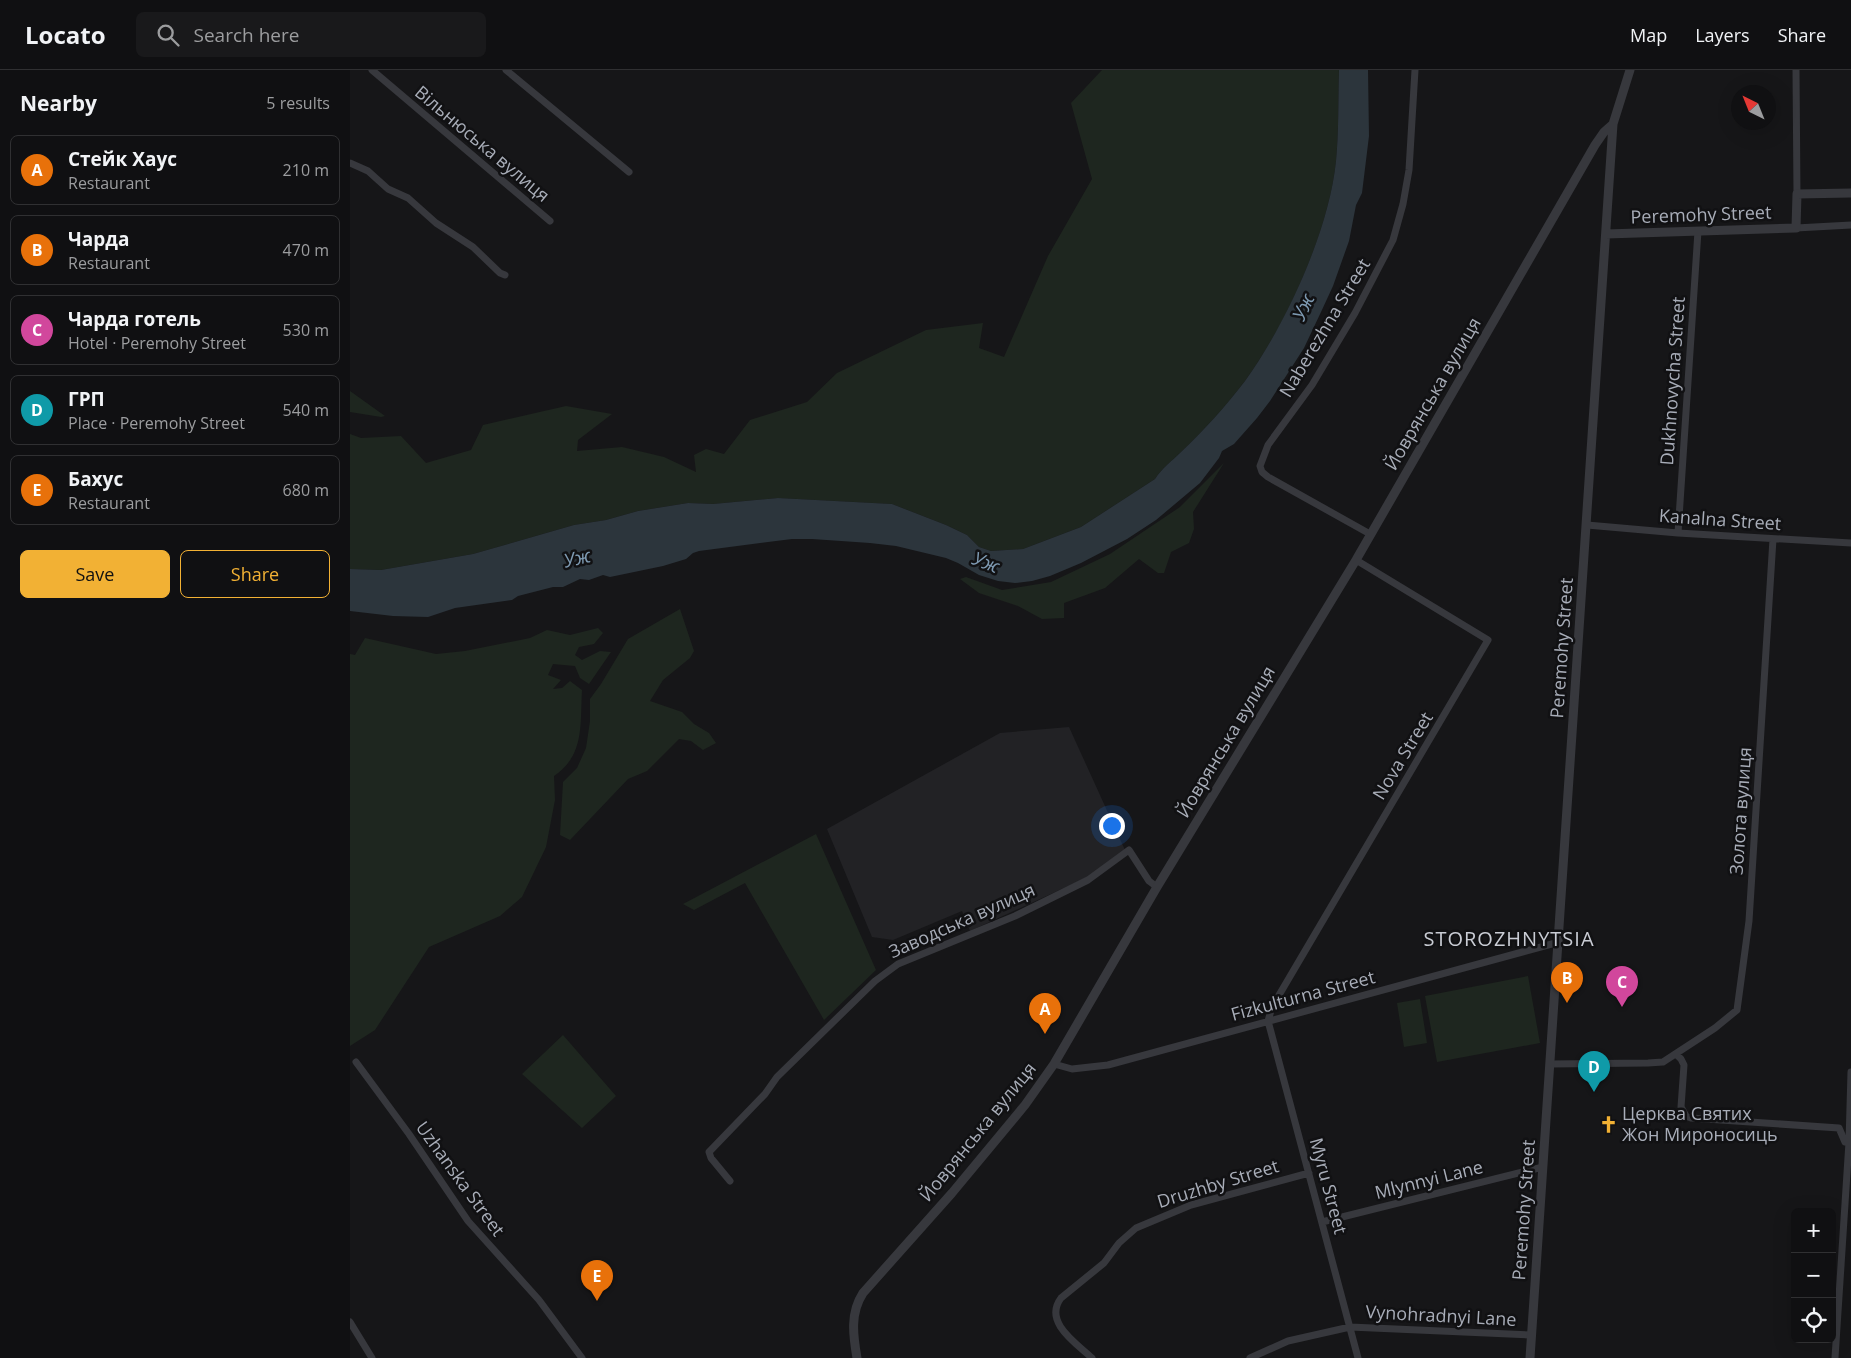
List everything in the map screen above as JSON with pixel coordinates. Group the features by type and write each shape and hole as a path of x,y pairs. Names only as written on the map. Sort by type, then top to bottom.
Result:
{"street":[{"name":"Вільнюська вулиця","path":"372,70 550,221"},
{"path":"506,70 629,172"},
{"name":"Naberezhna Street","path":"1370,534 1268,477 1262,472 1260,466 1268,445 1312,385 1359,306 1394,240 1409,170 1416,70"},
{"name":"Peremohy Street","path":"1530,1358 1614,124 1630,70"},
{"path":"1796,70 1798,194 1796,228 1851,225"},
{"name":"Йоврянська вулиця","path":"857,1358 852,1334 854,1314 858,1301 1025,1106 1054,1064 1157,887 1356,560 1595,145 1604,132 1614,124"},
{"path":"350,163 368,171 388,189 408,198 436,223 473,247 500,273 505,275"},
{"path":"1798,194 1851,193"},
{"name":"Peremohy Street","path":"1606,234 1796,228"},
{"name":"Dukhnovycha Street","path":"1678,533 1698,231"},
{"name":"Kanalna Street","path":"1587,525 1678,533 1851,543"},
{"name":"Золота вулиця","path":"1676,1054 1715,1028 1737,1010 1749,921 1773,538"},
{"name":"Nova Street","path":"1268,1021 1272,1007 1488,640 1356,560"},
{"name":"Заводська вулиця","path":"730,1181 711,1158 709,1152 765,1094 777,1077 887,971 1015,916 1088,880 1129,850 1149,881 1157,887"},
{"name":"Fizkulturna Street","path":"1054,1064 1072,1069 1108,1065 1559,942"},
{"name":"Myru Street","path":"1268,1021 1358,1358"},
{"path":"1550,1064 1663,1062 1676,1054 1682,1059 1684,1065 1681,1107 1686,1116 1691,1118 1839,1128 1845,1142 1850,1143"},
{"name":"Uzhanska Street","path":"356,1062 409,1134 468,1220 539,1300 582,1358"},
{"path":"1835,1358 1850,1143 1851,1072"},
{"name":"Mlynnyi Lane","path":"1322,1222 1543,1167"},
{"name":"Druzhby Street","path":"1092,1358 1057,1322 1056,1304 1104,1263 1128,1234 1157,1218 1191,1205 1309,1173"},
{"path":"350,1322 372,1358"},
{"name":"Vynohradnyi Lane","path":"1250,1358 1288,1341 1350,1327 1531,1335"}],"shaded area":[{"path":"1102,70 1339,70 1337,150 1332,188 1315,247 1290,305 1276,333 1245,381 1214,418 1155,479 1081,527 1023,549 991,551 979,547 967,535 892,504 778,498 713,504 688,503 638,511 606,520 574,525 473,554 381,570 350,569 350,434 361,438 401,436 426,463 471,450 483,425 566,406 612,414 578,440 577,451 622,447 664,457 696,472 694,455 706,449 724,454 750,420 807,402 837,373 926,330 983,323 979,348 1004,357 1048,256 1092,179 1071,103"},
{"path":"350,391 385,416 350,412"},
{"path":"1224,463 1193,512 1194,529 1189,543 1171,552 1164,573 1158,573 1139,559 1105,588 1064,603 1064,618 1042,619 1018,606 979,593 960,579 966,577 1002,590 1051,582 1110,554 1180,507"},
{"path":"680,609 694,651 690,658 663,680 650,701 682,712 694,724 709,733 716,743 703,750 691,741 679,739 647,771 628,779 570,840 560,835 563,782 577,768 586,748 590,721 590,699 628,639"},
{"path":"598,628 603,633 594,644 579,647 575,655 582,660 600,651 611,652 589,684 580,678 575,666 553,664 548,675 561,680 553,689 562,688 570,681 582,690 579,738 571,758 564,768 554,776 555,800 546,847 522,897 500,916 429,947 375,1030 350,1046 350,654 355,655 365,638 436,654 465,651 530,638 547,630 570,635"},
{"path":"1069,727 1125,850 1088,877 970,931 962,911 893,940 872,937 827,829 1000,733"},
{"path":"816,834 876,970 824,1020 745,883 694,910 683,904"},
{"path":"1528,976 1540,1043 1437,1062 1425,996"},
{"path":"1420,999 1427,1043 1404,1047 1397,1003"},
{"path":"563,1035 616,1096 582,1128 522,1074"}],"water":[{"name":"Уж","path":"1339,70 1368,70 1369,136 1362,193 1356,205 1349,241 1333,286 1304,348 1257,418 1234,444 1222,451 1200,483 1156,520 1127,539 1081,563 1050,576 1015,583 998,581 979,575 946,558 896,546 792,539 699,551 686,559 663,566 610,577 603,575 589,580 580,579 563,587 553,587 518,596 512,600 455,608 428,617 393,616 350,611 350,569 381,570 473,554 574,525 606,520 638,511 688,503 713,504 778,498 892,504 946,525 967,535 979,547 991,551 1023,549 1081,527 1155,479 1190,444 1245,381 1276,332 1290,305 1315,246 1332,188 1337,150"}],"place":[{"name":"Чарда","path":"1567,1003"},
{"name":"Чарда готель","path":"1622,1007"},
{"name":"Стейк Хаус","path":"1045,1034"},
{"name":"ГРП","path":"1594,1092"},
{"name":"Церква Святих Жон Мироносиць","path":"1608,1124"},
{"name":"Бахус","path":"597,1301"}],"district":[{"name":"STOROZHNYTSIA","path":"1509,939"}]}
